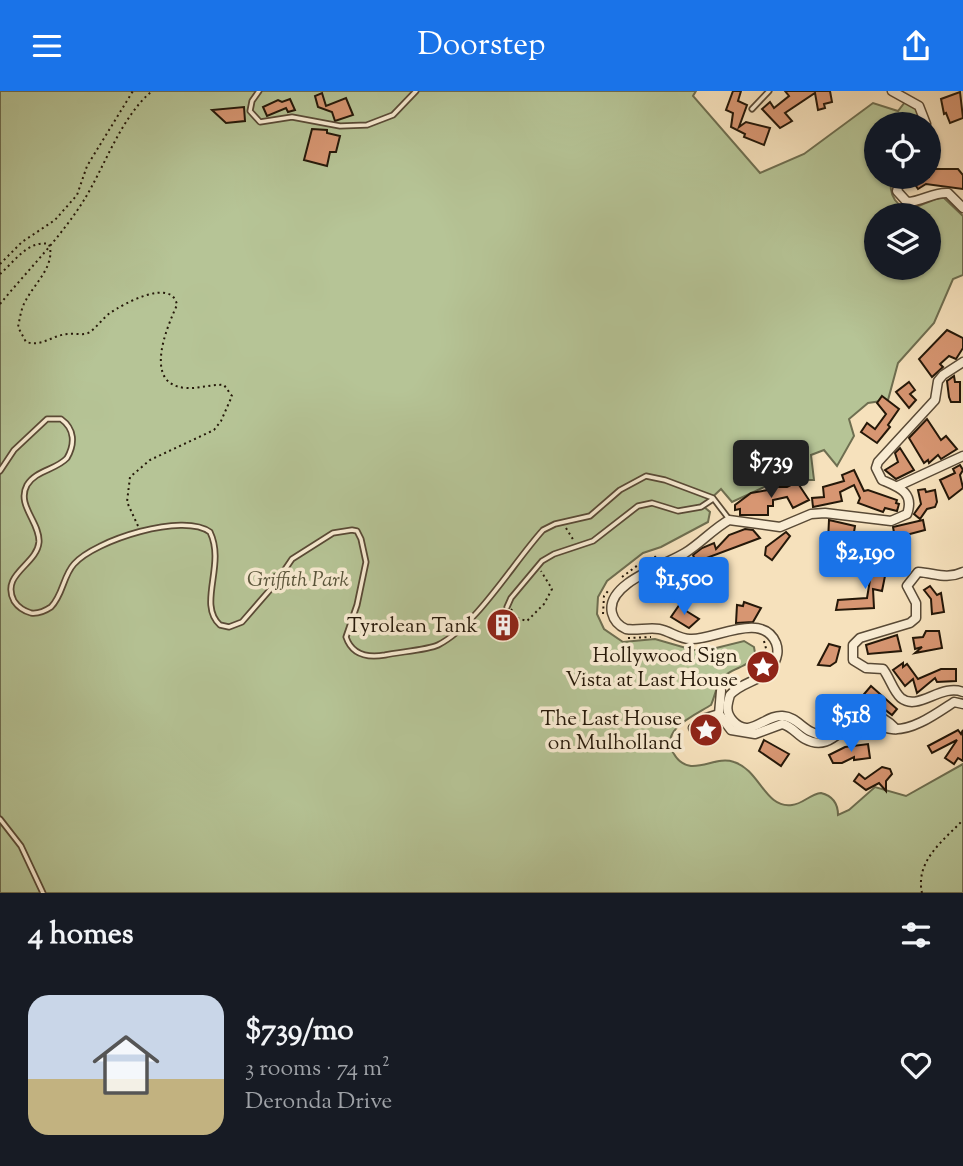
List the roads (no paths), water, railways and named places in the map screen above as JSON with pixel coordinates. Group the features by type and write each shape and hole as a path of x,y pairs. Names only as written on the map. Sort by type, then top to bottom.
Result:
{"street":[{"path":"892,91 919,106 921,112"},
{"path":"898,189 907,202 915,202 931,194 948,193 963,208"},
{"path":"896,729 881,716 858,713 822,735 808,732 786,716 778,716 753,727 742,727 735,723 727,711 730,695 740,685 766,673 775,663 778,652 775,641 769,634 753,628 688,639 658,629 626,629 617,623 612,606 620,590 644,573 686,552 729,520 780,527 811,514 825,513 891,521 907,514 909,508 905,491 882,480 876,468 878,461 935,400 938,381 943,375 963,362"},
{"path":"898,486 963,456"},
{"path":"959,703 943,693 935,693 919,702 909,702 901,697 883,669 858,665 853,660 852,653 853,645 860,638 910,623 916,618 916,603 907,586 918,572 941,577 963,572"},
{"path":"943,693 949,688 963,692"},
{"path":"721,691 719,714 726,726 738,733 755,734 782,724 814,742 832,740 849,725 860,720 896,729 910,727 959,703"},
{"path":"693,728 706,718 719,714"}],"lane":[{"path":"259,91 250,111 260,122 292,117 354,127 393,115 416,91"},
{"path":"752,109 769,91"},
{"path":"0,471 14,450 47,419 61,419 69,425 72,442 67,458 37,475 26,488 25,501 38,533 38,544 12,577 10,591 15,604 27,612 41,613 51,607 70,569 80,558 110,540 141,531 190,526 203,527 210,532 214,540 216,570 209,610 217,622 229,627 238,625 292,559 337,531 356,531 361,539 366,562 357,605 346,637 355,651 372,657 433,647 443,642 476,611 543,530 590,516 627,485 646,476 657,477 713,498 729,520"},
{"path":"507,607 545,559 593,541 643,504 652,503 678,511 705,505 713,498"},
{"path":"0,819 21,846 43,893"}],"place":[{"name":"Tyrolean Tank","path":"503,625"},
{"name":"Hollywood Sign Vista at Last House","path":"763,667"},
{"name":"The Last House on Mulholland","path":"706,730"}],"park label":[{"name":"Griffith Park","path":"298,579"}]}
